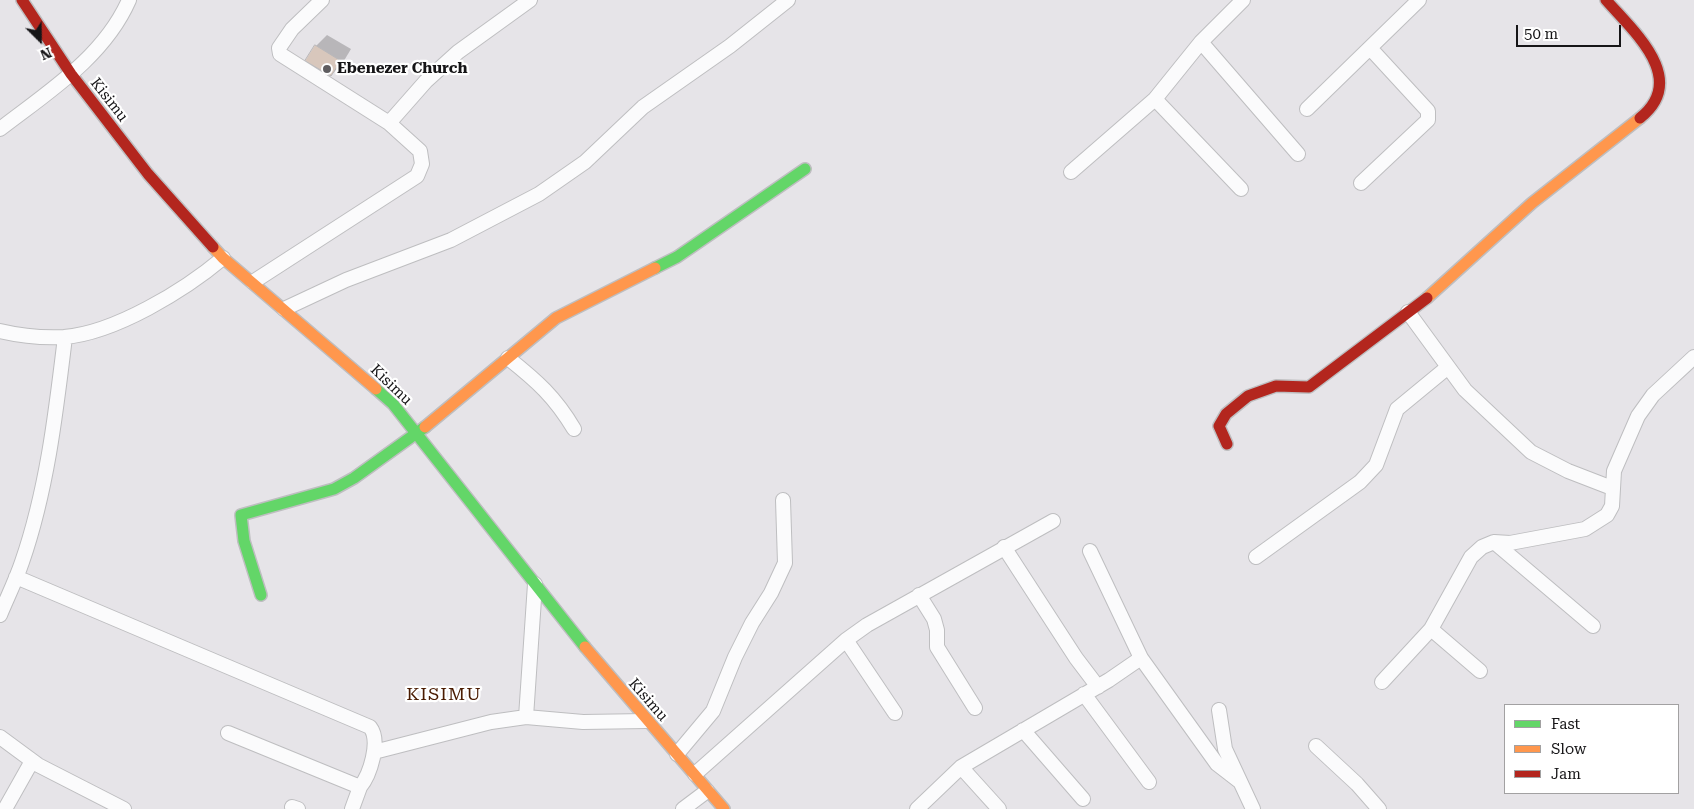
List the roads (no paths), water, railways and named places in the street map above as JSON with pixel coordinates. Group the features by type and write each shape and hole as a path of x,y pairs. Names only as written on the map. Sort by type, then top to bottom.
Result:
{"street":[{"name":"Kisimu","path":"22,0 71,74 148,174 223,258 392,404 646,721 695,774 707,791 724,809"},
{"path":"0,129 71,74 101,46 121,19 129,0"},
{"path":"253,282 417,176 422,164 420,151 389,124 280,54 279,48 292,29 322,0"},
{"path":"389,124 426,81 458,52 530,0"},
{"path":"284,309 346,280 451,240 539,194 585,162 643,107 730,46 788,0"},
{"path":"1071,172 1155,99 1201,42 1243,0"},
{"path":"1307,109 1419,0"},
{"path":"1227,444 1219,426 1226,414 1248,396 1276,386 1308,387 1437,290 1532,203 1589,156 1651,109 1660,90 1660,73 1655,60 1606,0"},
{"path":"1201,42 1298,154"},
{"path":"1362,183 1430,116 1428,111 1370,48"},
{"path":"1155,99 1241,189"},
{"path":"261,595 239,517 246,512 334,489 417,434 556,318 594,297 621,286 676,257 805,169"},
{"path":"0,331 26,337 65,336 99,330 149,306 198,279 223,258"},
{"path":"1408,312 1465,390 1531,452 1568,472 1612,488"},
{"path":"0,615 16,577 33,523 45,472 65,336"},
{"path":"1382,682 1431,629 1471,556 1482,547 1494,542 1510,543 1553,536 1592,526 1607,515 1612,506 1612,488 1616,465 1638,416 1653,395 1694,357"},
{"path":"508,358 541,384 559,404 574,430"},
{"path":"1256,557 1360,482 1376,465 1397,409 1448,367"},
{"path":"677,754 714,711 735,657 752,624 771,594 785,563 783,500"},
{"path":"695,774 846,640 867,625 1053,521"},
{"path":"1494,542 1593,626"},
{"path":"1004,548 1076,658 1098,686"},
{"path":"1090,551 1141,658 1217,764 1239,781"},
{"path":"16,577 370,727 373,731 374,752 352,809"},
{"path":"526,717 535,584"},
{"path":"919,595 934,619 937,630 937,646 975,708"},
{"path":"1431,629 1480,671"},
{"path":"846,640 895,713"},
{"path":"917,809 961,767 1098,686 1141,658"},
{"path":"1084,694 1149,782"},
{"path":"1219,710 1225,749 1252,809"},
{"path":"374,752 491,722 526,717 583,722 646,721"},
{"path":"1023,730 1083,799"},
{"path":"228,733 360,788"},
{"path":"0,737 32,761 124,809"},
{"path":"1316,746 1357,784 1379,809"},
{"path":"5,809 32,761"},
{"path":"961,767 999,809"},
{"path":"683,809 707,791"}],"place":[{"name":"Ebenezer Church","path":"327,69"}],"district":[{"name":"KISIMU","path":"444,695"}]}
